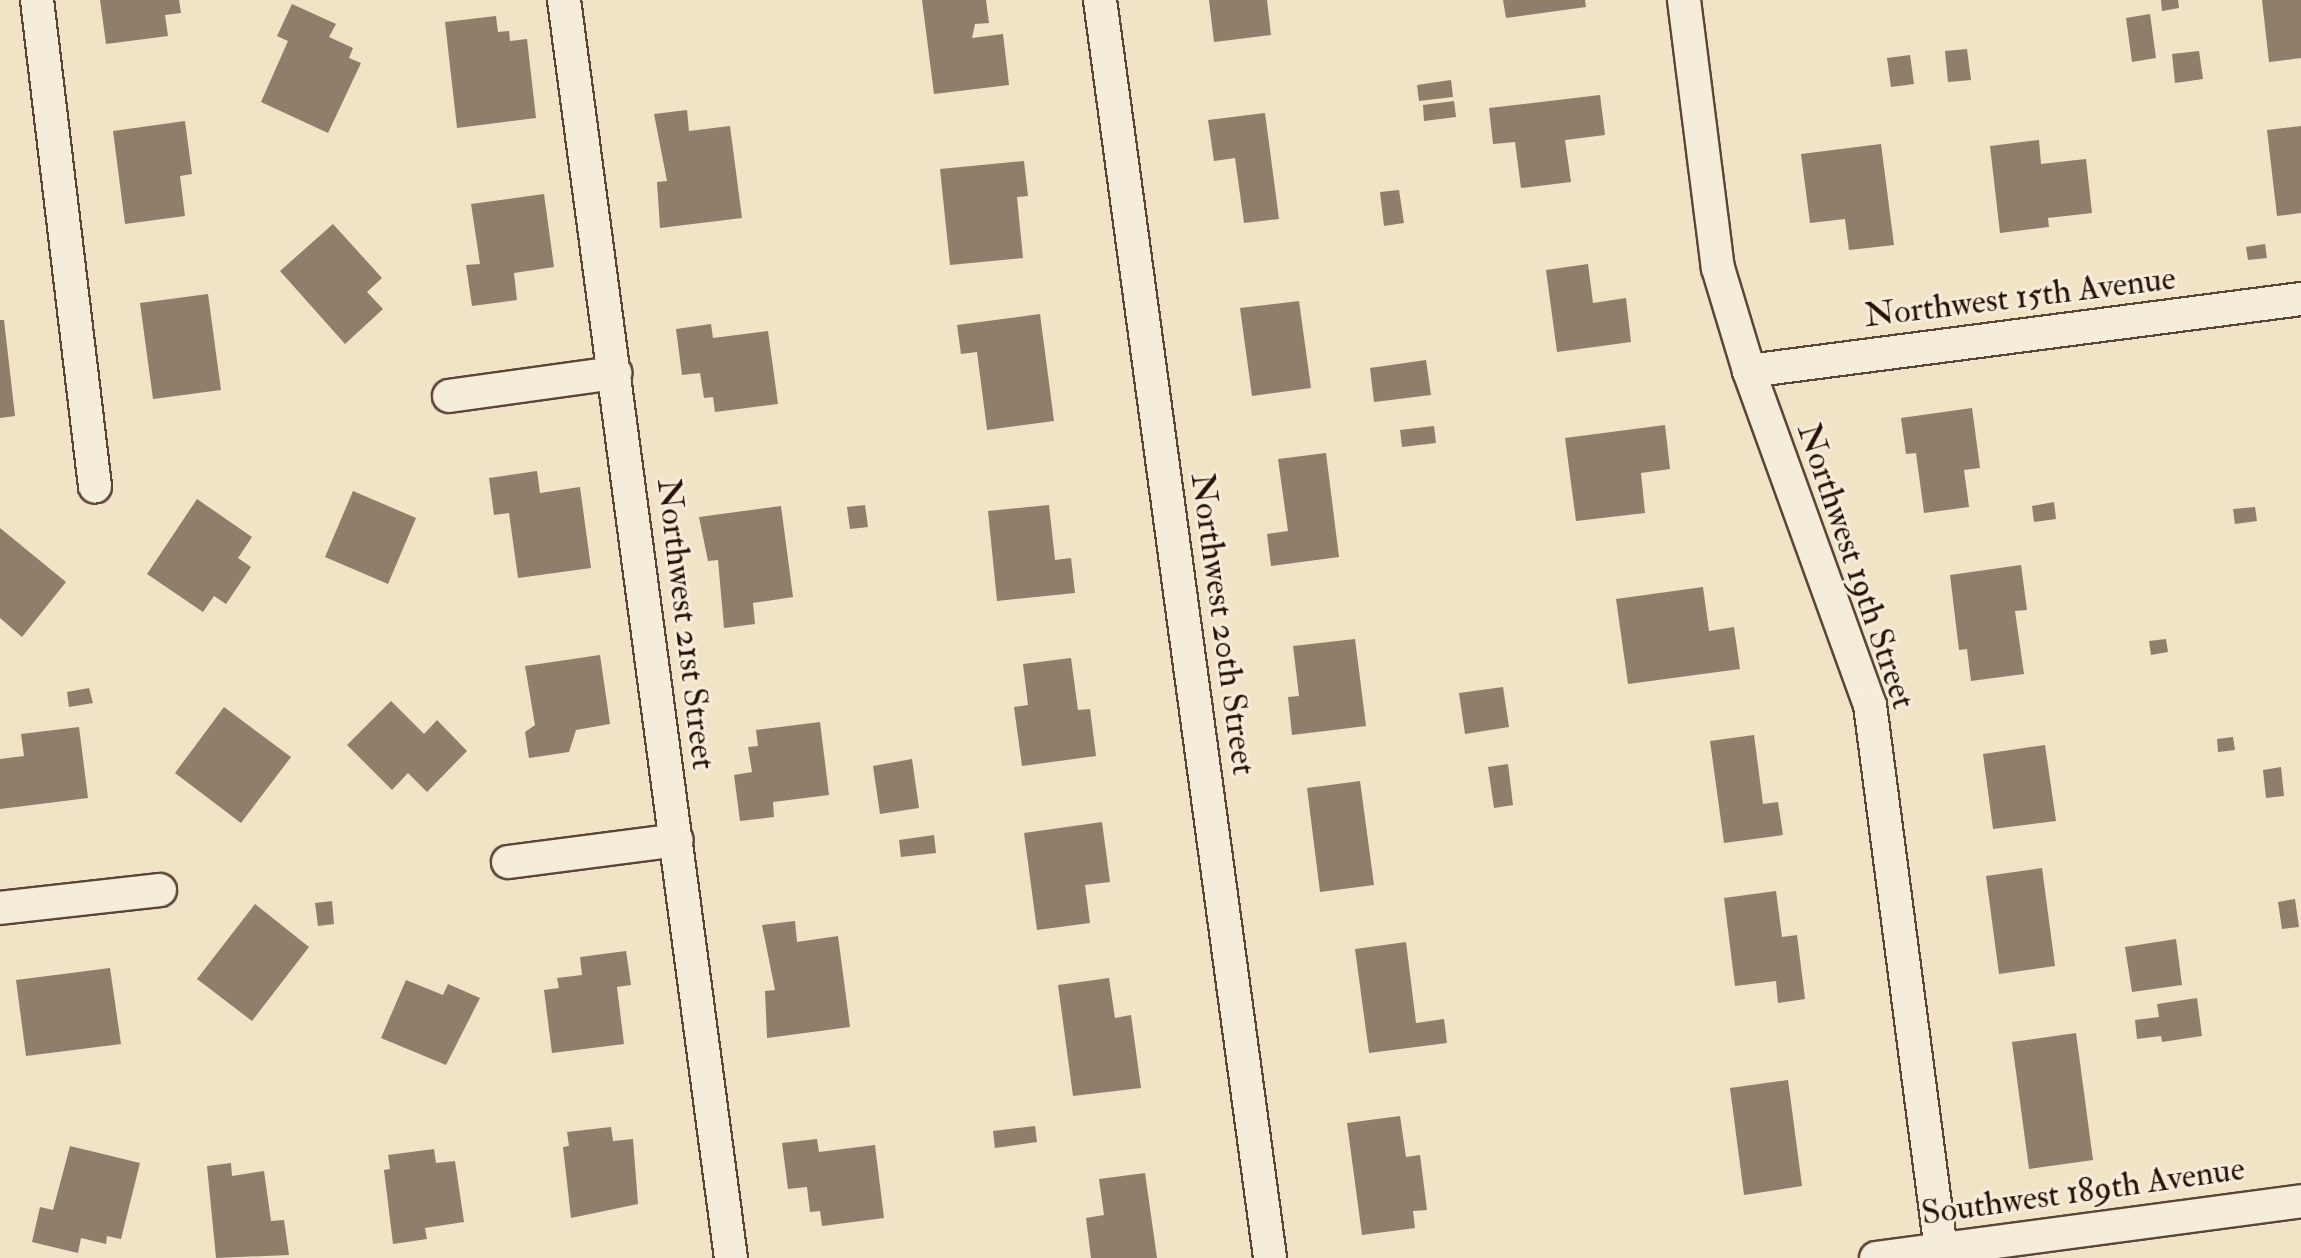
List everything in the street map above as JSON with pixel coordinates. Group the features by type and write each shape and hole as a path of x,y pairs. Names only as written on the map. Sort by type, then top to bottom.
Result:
{"street":[{"path":"37,0 95,487"},
{"name":"Northwest 21st Street","path":"564,0 731,1258"},
{"name":"Northwest 20th Street","path":"1100,0 1270,1258"},
{"name":"Northwest 19th Street","path":"1684,0 1718,268 1749,371 1870,705 1941,1253"},
{"name":"Northwest 15th Avenue","path":"1749,371 2301,299"},
{"path":"449,396 615,373"},
{"path":"508,862 677,840"},
{"path":"0,908 160,890"},
{"name":"Southwest 189th Avenue","path":"1876,1258 1941,1253 2301,1201"}],"building":[{"path":"100,0 179,0 181,13 165,15 168,36 106,44"},
{"path":"922,0 986,0 989,23 975,24 972,38 1003,34 1009,85 934,94"},
{"path":"1209,0 1267,0 1271,35 1214,42"},
{"path":"1503,0 1585,0 1586,7 1506,18"},
{"path":"2161,0 2178,0 2179,8 2162,11"},
{"path":"2262,0 2301,0 2301,58 2269,62"},
{"path":"292,4 336,24 329,37 353,48 349,58 361,63 328,133 261,102 288,41 277,36"},
{"path":"2150,14 2156,58 2132,62 2126,18"},
{"path":"496,16 498,32 509,31 510,41 527,39 536,118 457,128 445,22"},
{"path":"1967,49 1971,80 1948,82 1945,51"},
{"path":"2199,51 2203,79 2175,83 2172,54"},
{"path":"1910,55 1914,84 1891,87 1887,58"},
{"path":"1451,80 1453,97 1419,101 1417,85"},
{"path":"1600,95 1605,135 1565,140 1571,182 1521,188 1515,142 1493,144 1489,108"},
{"path":"1454,101 1456,117 1424,121 1423,105"},
{"path":"687,110 689,131 730,126 742,218 660,228 657,182 667,181 654,114"},
{"path":"1265,113 1279,219 1244,223 1235,158 1214,161 1208,120"},
{"path":"185,121 192,174 180,176 185,216 125,224 113,131"},
{"path":"2301,126 2301,213 2277,216 2267,130"},
{"path":"2039,140 2041,164 2086,159 2092,213 2048,218 2049,227 2000,233 1990,146"},
{"path":"1881,144 1894,245 1849,250 1845,219 1810,223 1801,154"},
{"path":"1024,161 1028,196 1017,197 1023,258 950,265 940,169"},
{"path":"1399,190 1404,223 1384,226 1380,192"},
{"path":"544,194 554,267 514,273 517,300 472,306 466,265 480,264 471,204"},
{"path":"333,224 382,278 367,292 383,309 345,344 280,271"},
{"path":"2265,244 2267,258 2248,260 2246,247"},
{"path":"1588,264 1593,303 1626,298 1631,342 1557,352 1546,270"},
{"path":"208,294 221,390 153,399 140,303"},
{"path":"1299,301 1311,388 1252,396 1240,308"},
{"path":"1040,314 1054,421 987,430 977,352 961,354 957,325"},
{"path":"0,320 4,320 15,416 0,418"},
{"path":"711,324 713,338 768,331 778,404 715,412 713,397 704,398 700,373 682,375 676,329"},
{"path":"1426,360 1431,395 1374,402 1370,368"},
{"path":"1972,408 1980,468 1964,470 1969,507 1924,513 1916,453 1906,454 1901,418"},
{"path":"1665,425 1670,469 1641,473 1645,513 1576,521 1565,438"},
{"path":"1434,426 1436,443 1402,447 1400,430"},
{"path":"1326,453 1339,557 1271,566 1267,534 1288,531 1278,459"},
{"path":"537,471 540,493 580,487 591,568 518,578 509,513 494,515 489,478"},
{"path":"353,491 416,518 388,584 325,557"},
{"path":"197,499 252,537 238,558 251,567 226,604 214,596 203,612 147,574"},
{"path":"2054,502 2056,519 2034,522 2032,506"},
{"path":"865,505 868,527 850,529 847,507"},
{"path":"1049,505 1055,560 1071,558 1075,593 997,601 988,511"},
{"path":"781,506 793,597 753,603 755,624 724,628 718,560 708,561 699,517"},
{"path":"2255,507 2257,521 2235,524 2233,509"},
{"path":"0,528 66,582 22,637 0,618"},
{"path":"2021,565 2027,610 2015,611 2024,674 1971,681 1967,649 1959,650 1950,575"},
{"path":"1703,587 1709,631 1734,627 1740,669 1628,684 1616,599"},
{"path":"1355,639 1366,726 1292,735 1288,697 1299,696 1293,646"},
{"path":"2166,639 2168,652 2151,655 2149,641"},
{"path":"600,655 610,724 576,730 569,752 529,758 525,732 535,725 525,666"},
{"path":"1071,658 1078,710 1090,709 1096,756 1022,766 1014,707 1028,705 1023,664"},
{"path":"1503,687 1509,727 1465,734 1459,693"},
{"path":"89,688 93,703 69,707 67,692"},
{"path":"391,701 424,734 437,720 467,751 427,792 408,773 392,790 347,745"},
{"path":"224,707 291,757 241,823 175,773"},
{"path":"820,722 829,795 773,802 774,817 740,821 734,775 752,772 748,747 758,746 756,730"},
{"path":"79,727 88,798 0,809 0,759 24,756 21,734"},
{"path":"1754,735 1763,804 1778,802 1783,835 1724,843 1710,741"},
{"path":"2233,737 2235,750 2218,752 2217,739"},
{"path":"2045,745 2056,821 1993,829 1983,754"},
{"path":"912,759 919,808 880,814 873,766"},
{"path":"1508,764 1513,805 1494,808 1488,767"},
{"path":"2281,767 2284,796 2266,798 2263,770"},
{"path":"1360,781 1374,885 1320,892 1307,788"},
{"path":"1102,822 1110,882 1085,885 1090,923 1037,930 1024,833"},
{"path":"934,835 936,853 901,857 899,840"},
{"path":"2042,868 2055,966 1999,974 1986,876"},
{"path":"1776,891 1782,937 1797,935 1805,999 1778,1003 1776,981 1735,986 1724,898"},
{"path":"2295,899 2299,927 2282,929 2278,902"},
{"path":"332,901 334,924 318,926 315,903"},
{"path":"255,904 309,947 252,1021 197,979"},
{"path":"795,921 797,942 838,936 850,1027 767,1038 765,991 775,990 762,925"},
{"path":"2176,939 2182,985 2132,992 2125,947"},
{"path":"1406,942 1416,1023 1444,1019 1447,1043 1369,1053 1355,949"},
{"path":"626,951 631,985 617,987 624,1044 552,1053 544,990 559,988 557,978 582,975 580,957"},
{"path":"110,968 121,1044 26,1056 16,980"},
{"path":"1109,978 1115,1018 1131,1015 1141,1088 1073,1096 1058,985"},
{"path":"406,980 443,995 448,984 480,998 446,1065 381,1038"},
{"path":"2197,998 2202,1036 2162,1042 2161,1036 2137,1039 2135,1020 2159,1017 2157,1004"},
{"path":"2076,1033 2093,1160 2029,1169 2012,1042"},
{"path":"1788,1080 1802,1186 1744,1195 1730,1088"},
{"path":"1400,1116 1406,1157 1420,1155 1427,1210 1413,1211 1415,1228 1362,1235 1347,1123"},
{"path":"1035,1126 1037,1142 995,1148 993,1131"},
{"path":"611,1127 613,1141 633,1139 638,1204 571,1218 563,1147 569,1146 567,1132"},
{"path":"817,1139 819,1152 875,1145 884,1218 822,1226 820,1211 810,1212 807,1187 788,1189 782,1143"},
{"path":"70,1146 140,1163 121,1239 107,1236 106,1244 81,1238 78,1253 32,1242 40,1207 53,1210"},
{"path":"434,1149 436,1163 455,1161 464,1222 425,1228 427,1239 393,1244 384,1170 390,1169 388,1155"},
{"path":"231,1163 232,1176 264,1171 271,1221 284,1220 289,1255 216,1258 207,1166"},
{"path":"1145,1173 1157,1258 1091,1258 1086,1218 1104,1215 1099,1179"}]}
